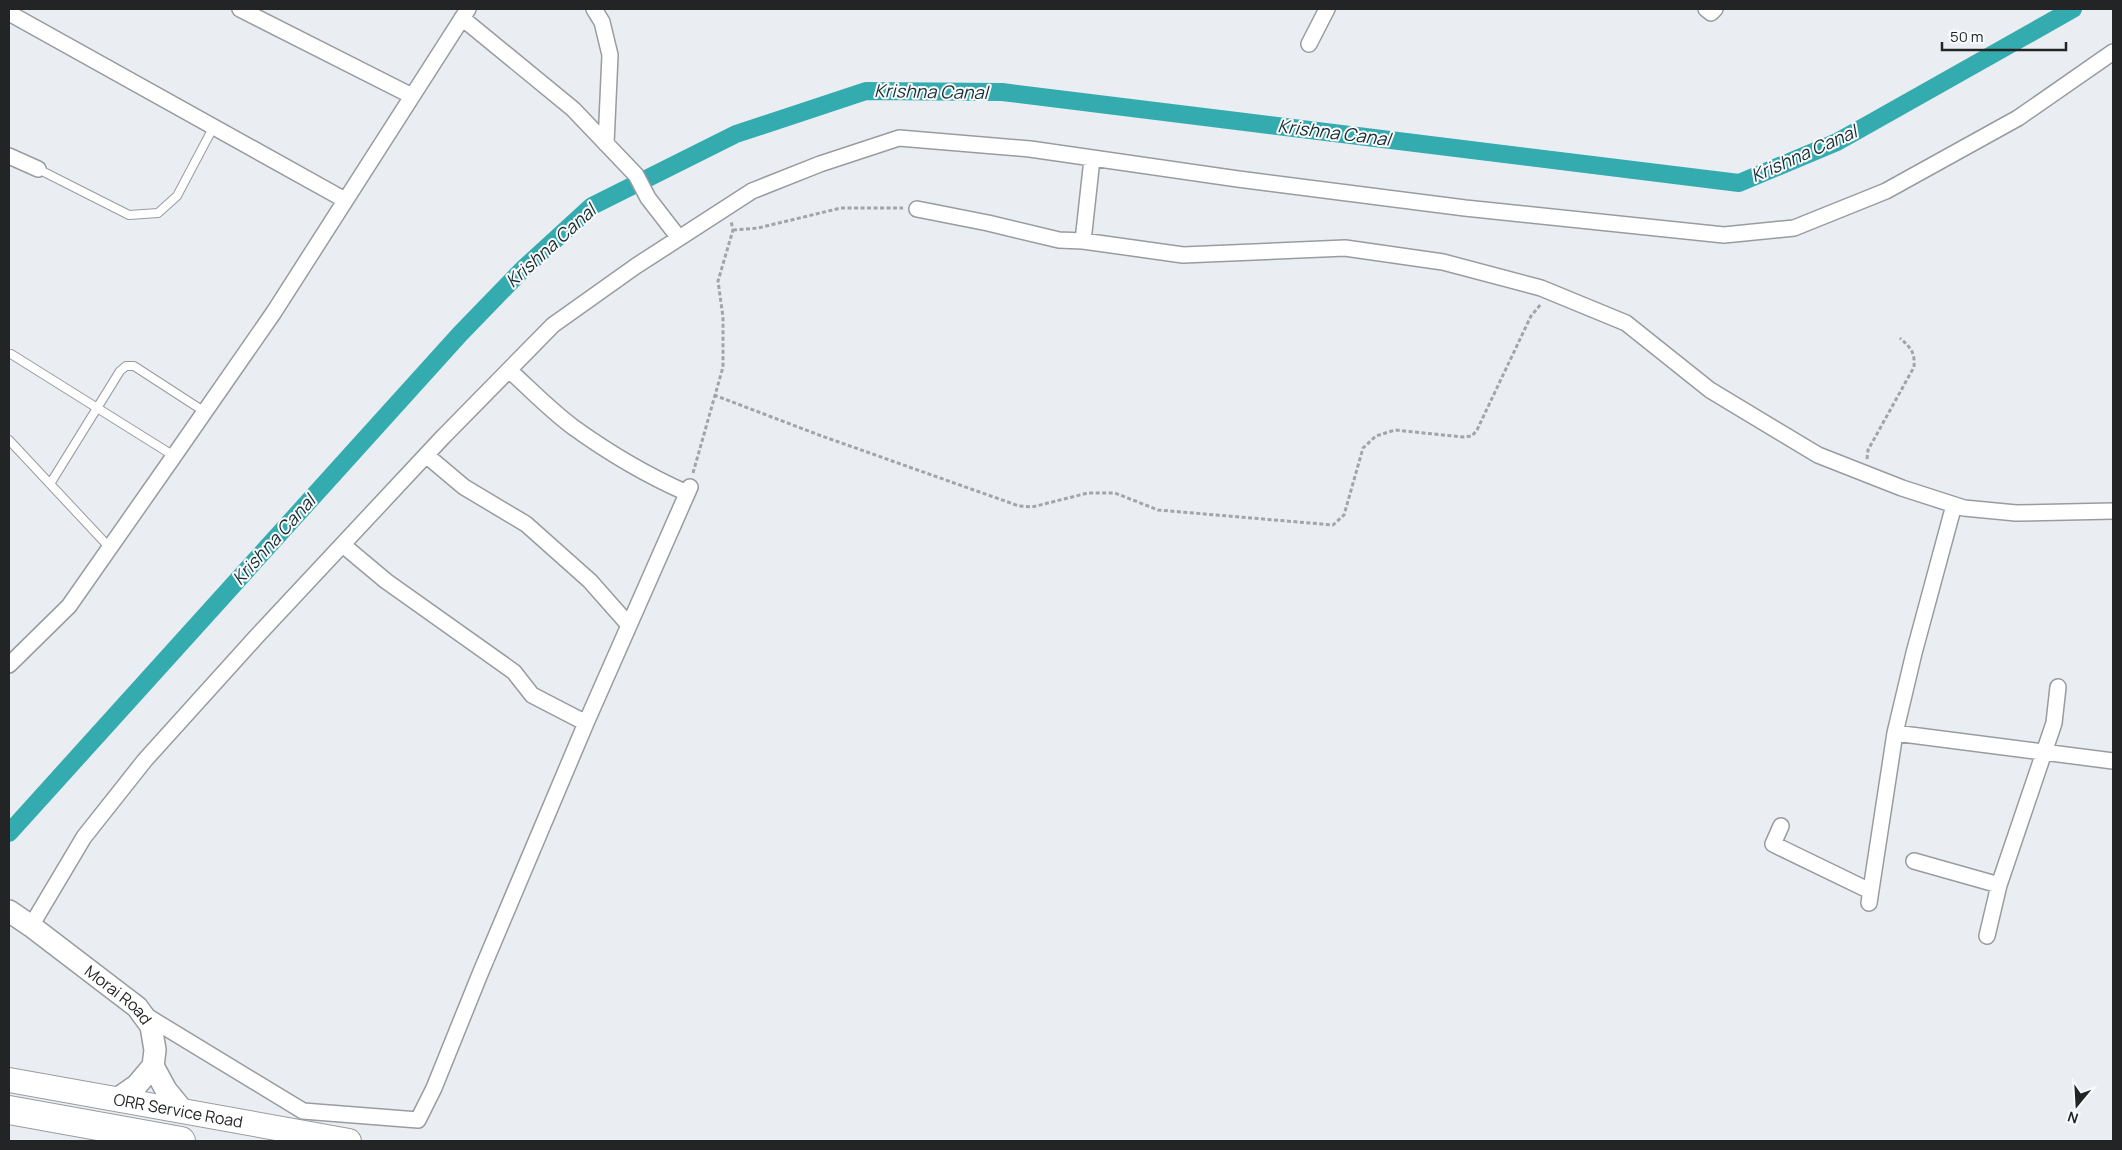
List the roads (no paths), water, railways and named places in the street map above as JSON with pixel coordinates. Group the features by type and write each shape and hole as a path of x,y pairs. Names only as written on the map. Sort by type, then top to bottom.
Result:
{"highway":[{"path":"9,1110 181,1141"}],"main road":[{"name":"ORR Service Road","path":"9,1080 349,1141"}],"street":[{"path":"240,9 412,96"},
{"path":"594,9 602,22 610,56 606,144"},
{"path":"1309,44 1327,9"},
{"path":"1706,9 1711,13 1714,9"},
{"path":"9,13 345,200"},
{"path":"9,665 69,606 110,548 274,312 465,13 572,109 636,175 648,198 679,238"},
{"path":"31,926 84,837 146,760 256,636 426,455 553,325 679,238 752,191 820,164 899,138 1030,149 1092,159 1465,208 1724,235 1785,229 1794,228 1886,191 2018,118 2113,52"},
{"path":"9,156 38,169"},
{"path":"1083,241 1092,159"},
{"path":"917,208 1059,240 1083,241 1183,255 1345,248 1443,262 1551,292 1626,323 1710,390 1818,454 1902,488 1964,508 2016,513 2113,511"},
{"path":"143,1014 303,1111 418,1120 434,1088 480,974 628,624 688,490 653,478 627,463 572,426 509,370"},
{"path":"426,455 464,487 526,524 590,581 628,624"},
{"path":"1781,826 1774,844 1870,897 1895,733 1914,653 1954,505"},
{"path":"343,545 386,582 514,672 537,698 586,723"},
{"path":"1988,936 1999,885 2054,723 2058,687"},
{"path":"1895,733 2113,762"},
{"path":"1914,861 1999,885"},
{"name":"Morai Road","path":"9,911 137,1006 151,1026 155,1050 153,1066"},
{"path":"117,1100 137,1085 153,1066 166,1090 184,1112"}],"lane":[{"path":"38,169 129,215 158,213 177,196 214,126"},
{"path":"11,354 174,456"},
{"path":"50,484 120,371 126,366 134,366 205,412"},
{"path":"9,440 110,548"}],"waterway":[{"name":"Krishna Canal","path":"9,833 460,334 523,269 592,206 736,134 866,91 1002,92 1739,183 1837,142 2073,9"}]}
